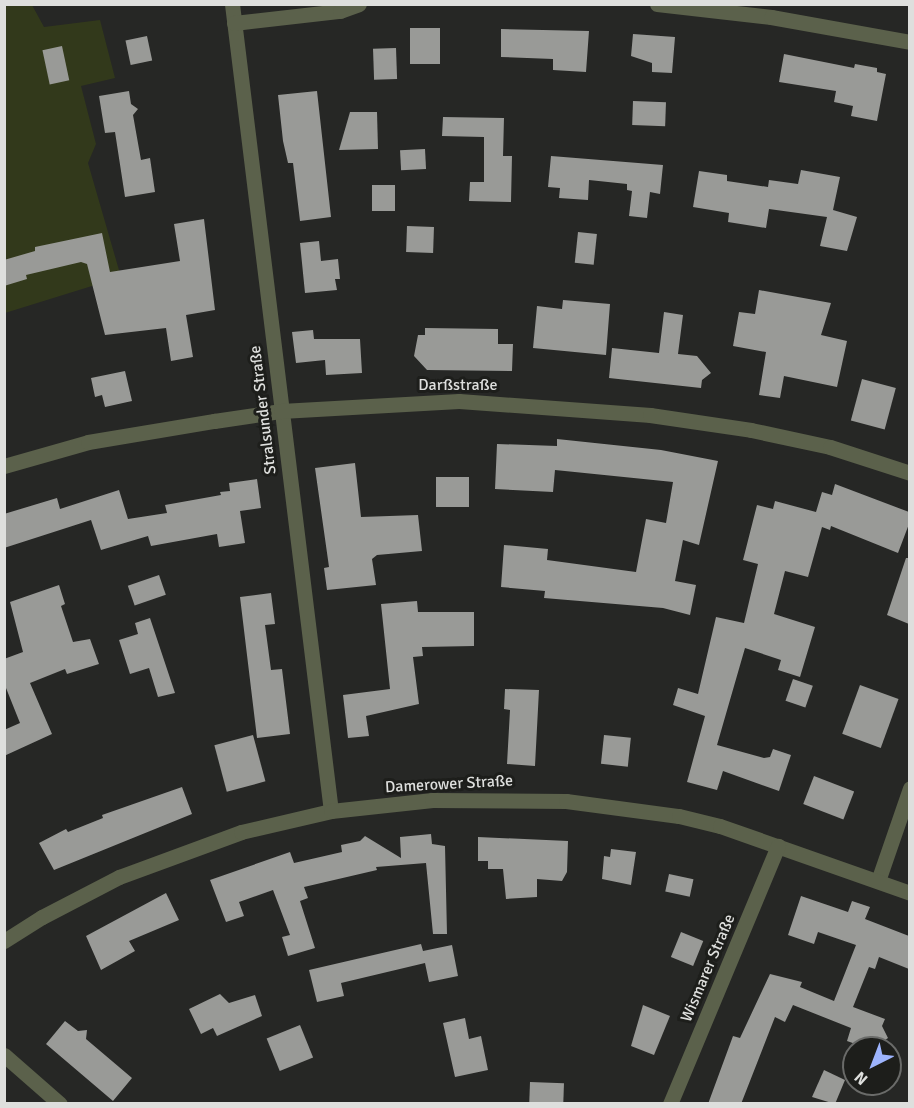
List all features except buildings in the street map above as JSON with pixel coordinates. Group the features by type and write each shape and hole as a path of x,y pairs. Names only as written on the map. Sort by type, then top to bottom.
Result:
{"street":[{"name":"Stralsunder Straße","path":"232,4 331,811"},
{"path":"234,23 340,10 358,4"},
{"path":"657,4 771,17 909,42"},
{"name":"Darßstraße","path":"4,466 88,442 281,411 459,401 650,415 826,447 909,473"},
{"path":"878,881 909,788"},
{"name":"Damerower Straße","path":"4,941 42,916 128,873 241,832 331,811 432,800 566,801 679,816 778,846 909,893"},
{"name":"Wismarer Straße","path":"670,1104 778,846"},
{"path":"4,1055 60,1104"}],"green space":[{"path":"5,5 32,5 44,27 100,20 115,78 81,86 96,144 88,163 121,277 5,313"}]}
